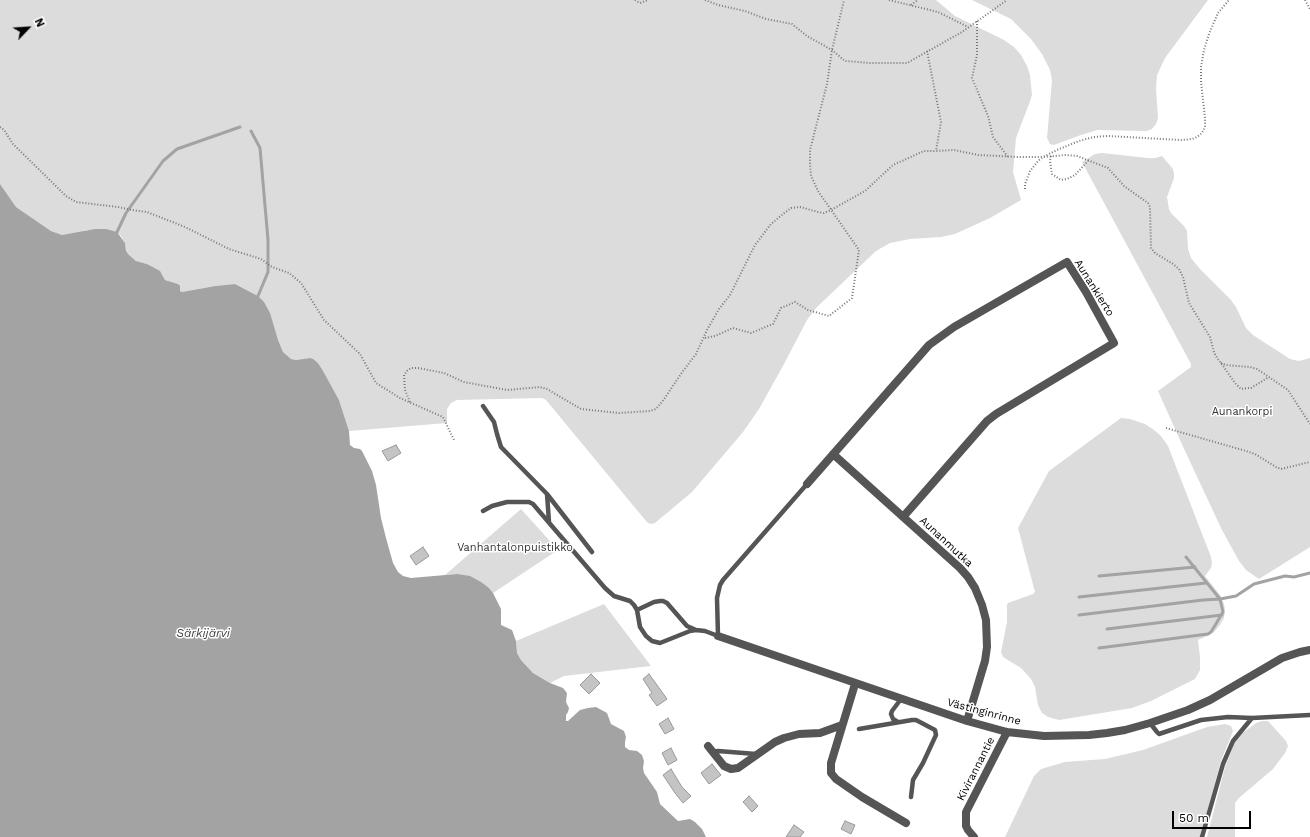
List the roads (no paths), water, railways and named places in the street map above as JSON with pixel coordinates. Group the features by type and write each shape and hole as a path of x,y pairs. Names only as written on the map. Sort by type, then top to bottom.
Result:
{"street":[{"name":"Aunankierto","path":"807,484 929,345 954,327 1067,262 1101,318 1114,343 996,414 988,421 903,517"},
{"name":"Aunanmutka","path":"833,454 960,568 968,577 974,588 982,606 988,633 985,661 967,722"},
{"name":"Västinginrinne","path":"718,636 967,722 1007,732 1044,736 1089,735 1125,730 1150,723 1188,710 1210,700 1282,658 1310,650"},
{"path":"855,684 830,767 831,773 862,797 906,823"},
{"path":"710,748 724,766 731,769 738,768 775,742 784,738 799,734 820,733 842,725"},
{"name":"Kivirannantie","path":"974,837 966,826 966,812 1007,732"}],"lane":[{"path":"483,406 494,422 496,434 501,447 547,494 592,552"},
{"path":"483,511 492,506 503,503 529,502 533,504 605,588 614,596 630,601 637,610 640,627 646,636 655,642 664,642 696,630 705,631 718,636 717,594 723,580 807,484"},
{"path":"547,494 549,522"},
{"path":"637,610 654,602 663,601 667,603 687,626 696,630"},
{"path":"900,722 893,719 891,714 901,699"},
{"path":"1150,723 1159,734 1201,720 1228,717 1252,718 1310,715"},
{"path":"1202,837 1223,764 1233,741 1252,718"},
{"path":"859,729 916,720 932,728 936,733 923,763 913,780 911,797"},
{"path":"710,748 718,751 758,754"}],"water":[{"name":"Särkijärvi","path":"0,184 16,207 51,231 62,235 95,229 106,229 117,232 125,243 126,251 129,255 136,261 147,264 160,271 165,280 178,284 180,286 180,291 182,292 235,284 258,296 264,302 270,313 283,352 291,359 296,360 310,358 318,363 339,400 349,431 350,445 362,451 372,471 386,538 393,563 398,572 403,576 411,578 457,574 470,576 489,588 501,609 501,625 512,630 516,641 517,653 521,660 533,673 550,683 563,688 567,693 566,702 569,708 566,715 566,721 568,721 580,710 588,708 596,707 607,713 611,724 624,731 626,737 625,747 629,750 637,751 642,755 644,761 644,773 657,792 660,804 678,821 690,819 695,822 702,829 706,837 0,837"}],"waterway":[{"path":"117,232 126,213 163,161 177,149 240,127"},
{"path":"251,131 260,148 268,240 268,272 258,296"},
{"path":"1099,648 1208,634 1211,632 1223,612 1220,599 1186,557"},
{"path":"1099,576 1195,567"},
{"path":"1079,615 1220,599 1236,596 1254,584 1285,576 1294,577 1310,573"},
{"path":"1079,597 1206,583"},
{"path":"1107,629 1222,615"}],"park label":[{"name":"Aunankorpi","path":"1242,412"},
{"name":"Vanhantalonpuistikko","path":"515,548"}]}
